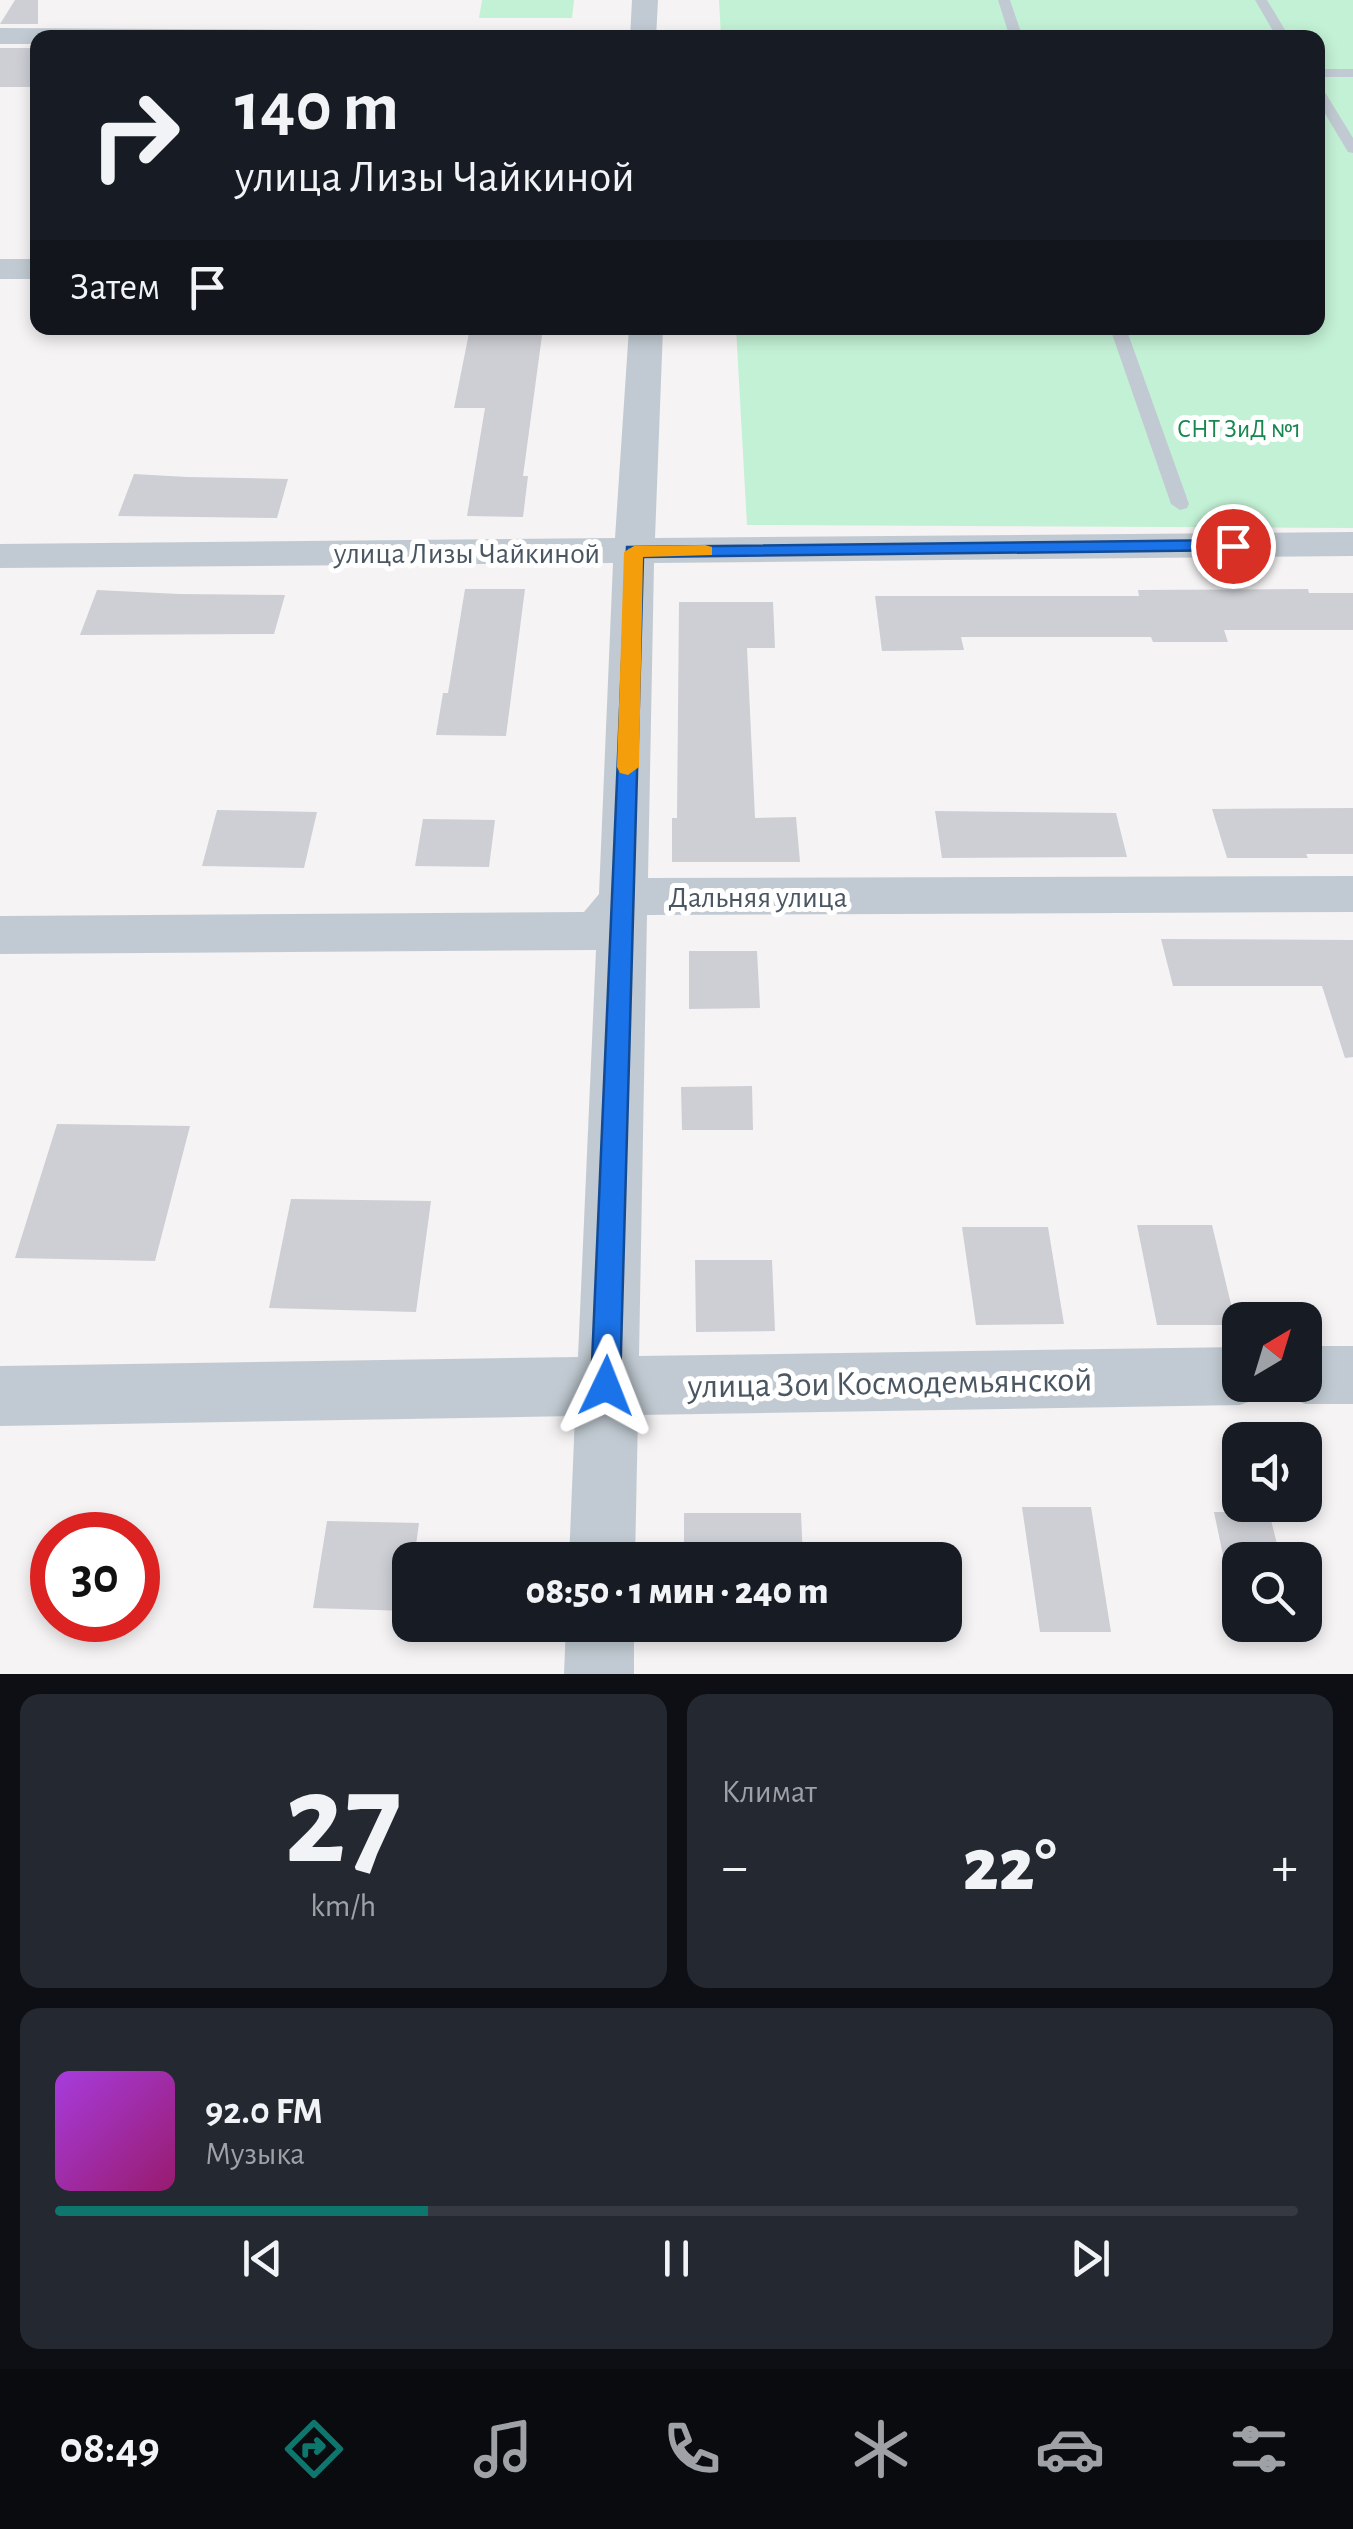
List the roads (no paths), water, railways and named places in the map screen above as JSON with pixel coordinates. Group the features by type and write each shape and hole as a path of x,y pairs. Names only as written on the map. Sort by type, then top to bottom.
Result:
{"street":[{"path":"643,30 645,0"},
{"path":"0,36 30,36"},
{"path":"0,269 30,269"},
{"path":"602,1542 634,552 646,335"},
{"name":"улица Лизы Чайкиной","path":"0,556 1353,544"},
{"name":"Дальняя улица","path":"0,935 597,931 624,897 1353,894"},
{"path":"1322,1376 1353,1375"},
{"name":"улица Зои Космодемьянской","path":"0,1396 1222,1376"},
{"path":"600,1642 600,1674"}],"lane":[{"path":"1004,0 1014,30"},
{"path":"1261,0 1279,30"},
{"path":"1325,73 1353,73"},
{"path":"1325,103 1353,149"},
{"path":"1120,335 1180,504"}],"park label":[{"name":"СНТ ЗиД №1","path":"1239,428"}]}
